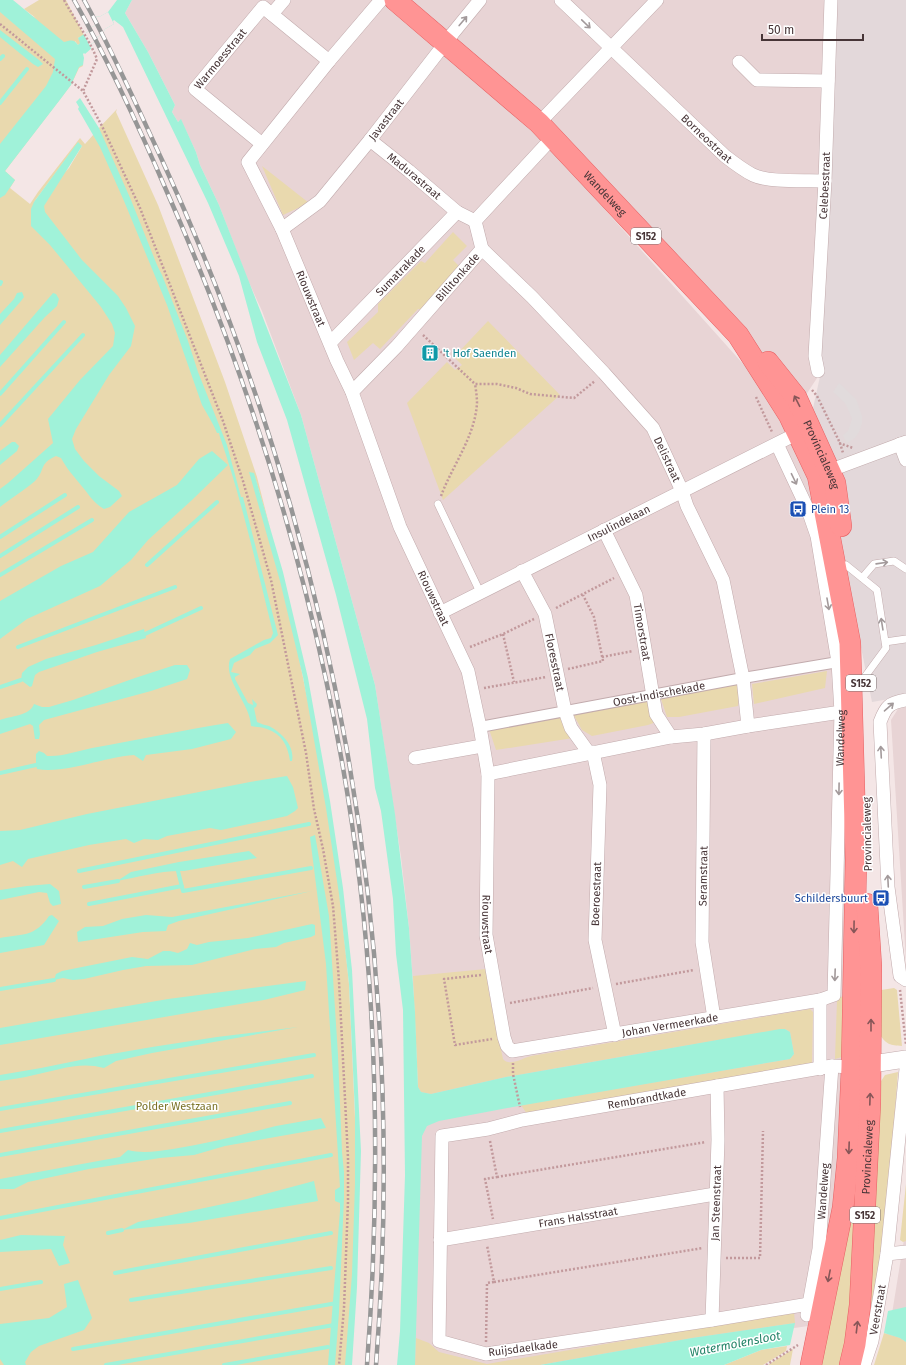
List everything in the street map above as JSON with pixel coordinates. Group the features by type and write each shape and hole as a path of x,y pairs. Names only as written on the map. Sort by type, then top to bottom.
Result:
{"main road":[{"name":"Wandelweg","path":"396,0 546,130 738,335 789,415 798,433"},
{"name":"Provincialeweg","path":"738,335 760,353 796,397 824,473 850,644 862,1065 860,1305 855,1344 850,1365"},
{"name":"Provincialeweg","path":"798,433 824,473 835,483 854,572 866,741 868,908 871,966 862,1065 848,1158 843,1208 811,1365"}],"street":[{"path":"284,0 272,14 329,61"},
{"path":"262,144 329,61 382,0"},
{"name":"Javastraat","path":"282,229 320,200 370,140 480,0"},
{"name":"Borneostraat","path":"561,0 725,156 740,167 755,176 771,179 825,181"},
{"path":"457,212 476,221 611,48 657,0"},
{"name":"Celebesstraat","path":"818,371 815,356 825,181 831,0"},
{"name":"Warmoesstraat","path":"262,144 195,89 263,7 272,14"},
{"path":"739,62 757,80 828,81"},
{"name":"Madurastraat","path":"370,140 457,212"},
{"name":"Riouwstraat","path":"262,144 248,162 282,229 337,362 352,392 400,527 468,671 488,774 486,935 492,974 506,1041"},
{"name":"Sumatrakade","path":"330,344 457,212"},
{"name":"Billitonkade","path":"352,392 398,346 482,249 476,221"},
{"name":"Delistraat","path":"482,249 532,297 604,373 653,428 682,490 687,506 723,580 743,678 748,726"},
{"name":"Insulindelaan","path":"440,613 798,433"},
{"path":"824,473 903,443 906,460"},
{"name":"Wandelweg","path":"777,444 808,510 816,536 838,662 841,712 834,995"},
{"name":"Timorstraat","path":"604,530 636,595 656,714 670,737"},
{"name":"Floresstraat","path":"522,571 545,614 565,711 570,728 591,752"},
{"name":"Oost-Indischekade","path":"480,727 743,678 838,662"},
{"path":"903,978 888,888 880,722 886,708 895,702 906,700"},
{"path":"488,774 670,737 704,734 841,712"},
{"name":"Seramstraat","path":"704,734 702,942 714,1018"},
{"path":"415,758 482,746"},
{"name":"Boeroestraat","path":"591,752 600,785 595,940 615,1035"},
{"name":"Johan Vermeerkade","path":"506,1041 512,1051 820,1000 834,995"},
{"name":"Wandelweg","path":"808,1310 819,1249 826,1068 820,1000"},
{"path":"862,1065 906,1059"},
{"name":"Rembrandtkade","path":"442,1136 488,1129 522,1120 717,1086 826,1068 862,1065"},
{"path":"906,1069 887,1254 906,1252"},
{"name":"Jan Steenstraat","path":"712,1320 718,1140 717,1086"},
{"name":"Ruijsdaelkade","path":"442,1136 439,1341 486,1354 712,1320 808,1310"},
{"name":"Frans Halsstraat","path":"440,1240 716,1194"},
{"name":"Veerstraat","path":"864,1365 872,1341 887,1254"}],"lane":[{"path":"438,504 480,592"},
{"path":"854,572 874,564 894,562 906,570"},
{"path":"854,572 877,590 886,648 861,682"},
{"path":"885,642 906,638"}],"path":[{"path":"64,0 75,19 82,27 97,59 83,90"},
{"path":"0,24 83,90 102,126 140,208 223,421 243,481 271,580 300,723 333,906 339,981 348,1158 344,1308 339,1365"},
{"path":"427,339 475,384 477,402 470,434 438,504"},
{"path":"475,384 497,384 516,388 530,394 574,398 604,373"},
{"path":"808,385 817,396 840,443"},
{"path":"759,404 777,444"},
{"path":"472,691 557,673 603,661 594,617 583,595"},
{"path":"503,634 514,682"},
{"path":"602,657 645,649"},
{"path":"492,974 444,979 455,1045 506,1041"},
{"path":"903,978 906,1049"},
{"path":"513,1074 520,1108"},
{"path":"488,1129 497,1177"},
{"path":"486,1354 487,1283 714,1252 760,1258 763,1131"},
{"path":"494,1282 485,1179 718,1140"},
{"path":"766,1365 798,1345"}],"shaded area":[{"path":"132,0 387,0 539,136 770,394 813,472 852,835 836,1198 815,1325 538,1365 412,1365 418,1069 415,1012 409,928 401,857 375,685 301,415 262,311 247,278 219,205 200,165 196,152 181,120 178,122 172,112 175,105 148,52 125,13"},
{"path":"405,0 836,0 821,372 796,410 783,383"},
{"path":"836,0 906,0 906,696 872,702 813,408 821,372"},
{"path":"839,383 856,399 862,416 862,423 859,432 855,438 847,443 843,435 848,431 852,419 845,403 833,392"},
{"path":"906,707 906,961 891,720 898,709"},
{"path":"906,1227 906,1365 879,1365 890,1326"}],"green space":[{"name":"Polder Westzaan","path":"0,0 36,18 24,9 39,0 66,0 84,35 78,38 81,43 78,45 75,41 83,66 79,68 71,85 5,171 15,180 10,188 30,204 80,138 85,144 94,134 100,132 99,128 117,109 116,112 158,205 225,382 257,477 271,532 254,474 290,614 320,761 337,870 349,984 356,1140 355,1223 348,1365 0,1365","holes":["78,143 82,146 69,168 34,202"]},
{"path":"262,166 309,203 283,215"},
{"path":"453,232 467,246 453,260 459,266 423,310 418,309 380,349 373,343 354,360 347,342 378,312 378,304 421,261 425,263"},
{"path":"488,321 560,395 443,500 407,403 447,362 455,370 462,365 454,357"},
{"path":"827,671 825,688 754,704 752,684"},
{"path":"737,684 739,699 738,706 679,717 667,717 661,699"},
{"path":"648,700 656,722 648,725 592,736 582,730 573,714"},
{"path":"562,714 573,738 496,750 489,729"},
{"path":"486,969 489,993 503,1059 509,1062 531,1056 810,1009 813,1012 812,1063 527,1114 521,1105 790,1059 794,1054 790,1032 785,1029 506,1077 431,1094 421,1092 418,1087 413,976"},
{"path":"894,988 897,990 902,1046 889,1044 880,1035 875,991"},
{"path":"848,996 845,1054 842,1057 835,1059 837,1000 840,997"},
{"path":"898,1072 887,1216 866,1334 876,1089 885,1075"},
{"path":"854,1111 859,1250 841,1365 819,1365"},
{"path":"906,1184 906,1241 903,1242 900,1240"},
{"path":"794,1312 795,1323 692,1338 540,1365 415,1365 416,1338 429,1343 439,1352 487,1364"},
{"path":"884,1333 900,1338 906,1342 906,1365 874,1365"},
{"path":"787,1346 786,1351 763,1365 724,1365 761,1350"},
{"path":"793,1349 790,1365 768,1365"}],"water":[{"path":"0,0 13,0 64,42 72,40 78,45 80,43 78,38 92,29 92,27 96,25 95,23 98,22 96,17 108,12 117,0 132,0 125,13 148,52 175,105 172,112 178,122 181,119 196,152 200,165 219,205 301,415 375,685 395,814 409,928 415,1012 418,1087 421,1092 431,1094 506,1077 780,1029 785,1029 790,1032 794,1054 790,1059 513,1107 439,1121 427,1126 422,1136 415,1365 397,1365 400,1331 405,1175 403,1010 396,954 393,899 381,811 375,788 367,719 336,595 287,420 257,342 239,276 208,203 123,27 114,20 114,24 105,29 103,34 97,37 98,40 91,44 93,47 83,54 83,65 79,67 71,85 5,171 15,180 5,195 0,198 0,144 46,86 53,72 55,59 0,12"},
{"path":"0,30 43,64 38,67 33,64 0,37"},
{"path":"80,98 99,128 131,200 188,341 198,372 227,445 241,497 243,497 278,635 270,643 255,649 250,655 234,663 231,672 240,674 235,677 235,679 248,703 253,705 252,699 257,704 254,708 257,722 274,729 286,740 292,750 292,761 290,761 286,746 277,734 265,728 251,726 250,717 230,675 230,659 264,640 271,638 273,633 249,535 219,433 217,433 202,405 167,305 124,201 100,147 78,109 79,107 76,102"},
{"path":"78,142 82,146 44,206 45,212 82,260 118,296 135,326 131,346 109,375 76,429 72,439 75,449 84,461 99,476 119,491 122,496 110,507 104,509 91,498 61,458 56,456 44,465 35,481 0,507 0,489 53,443 48,419 80,380 113,346 115,333 112,324 101,307 50,245 31,226 31,209 34,202"},
{"path":"22,292 24,297 0,325 0,314 14,299 17,293"},
{"path":"53,293 56,294 59,299 57,306 45,317 0,367 0,355"},
{"path":"12,442 15,442 19,446 17,451 0,465 0,451"},
{"path":"212,451 228,465 148,540 131,560 100,586 27,619 0,639 0,601 61,566 93,552 129,512 177,485 199,459"},
{"path":"249,472 254,473 283,572 308,678 330,801 343,888 352,970 361,1151 357,1287 352,1365 345,1365 352,1274 355,1184 355,1113 349,984 339,894 326,808 303,677 280,581"},
{"path":"144,629 146,638 97,652 39,672 35,675 32,686 30,687 21,680 22,673 28,667 46,659 96,645"},
{"path":"175,665 187,665 190,670 187,679 151,691 44,720 39,725 39,739 35,739 33,726 30,724 0,734 0,720 24,713 32,708 34,704 42,707 49,707"},
{"path":"228,723 236,732 231,739 192,749 146,755 143,761 134,755 122,756 60,769 37,769 36,765 36,754 39,751 47,756 58,756 92,748"},
{"path":"287,776 293,787 298,808 287,816 221,830 210,828 167,836 158,840 144,839 134,843 126,839 89,845 28,859 22,867 13,861 0,865 0,831 20,830 87,814"},
{"path":"315,835 329,916 344,1172 339,1312 335,1365 328,1365 340,1211 340,1203 335,1201 335,1190 340,1187 326,964 310,837"},
{"path":"249,851 257,858 117,881 131,872 179,862"},
{"path":"50,884 59,891 61,904 53,906 50,903 47,893 39,892 0,900 0,890"},
{"path":"312,891 179,921 168,925 166,931 143,932 78,942 77,932 85,927 103,926 122,919 146,915 172,917"},
{"path":"52,915 59,921 44,945 0,953 0,938 21,935 33,931 39,928 49,916"},
{"path":"312,924 315,925 315,935 284,943 276,947 255,949 192,965 146,966 84,979 73,980 63,978 54,980 56,974 62,971 132,957 148,959 163,951 178,953 187,949 190,943 197,945 209,942 248,938"},
{"path":"306,981 305,990 264,1000 0,1045 0,1028 168,999"},
{"path":"298,1027 152,1053 116,1061 104,1068 86,1065 78,1066 0,1081 0,1075 100,1056 217,1037"},
{"path":"321,1118 326,1128 225,1146 194,1155 160,1158 89,1169 28,1182 14,1189 0,1189 0,1179 120,1157 128,1150 145,1152 173,1149 225,1139 276,1126"},
{"path":"314,1181 318,1201 189,1223 122,1230 138,1222 247,1199"},
{"path":"21,1235 65,1236 63,1245 70,1263 59,1266 51,1249 0,1252 0,1240"},
{"path":"78,1280 92,1318 84,1330 39,1346 31,1352 25,1362 26,1365 4,1365 0,1359 0,1324 49,1318 67,1307 64,1284"},
{"path":"906,1307 906,1342 900,1338 884,1333 888,1311"},
{"name":"Watermolensloot","path":"795,1323 790,1345 761,1350 724,1365 540,1365 692,1338"}],"pier":[{"path":"108,12 114,24 105,29 103,34 97,37 98,40 91,44 94,48 92,50 83,33 86,33 96,25 95,23 98,22 96,17"}],"waterway":[{"path":"0,59 3,56"},
{"path":"0,103 27,69"},
{"path":"0,394 64,322"},
{"path":"0,425 83,335"},
{"path":"0,537 65,495"},
{"path":"147,565 217,502"},
{"path":"0,556 78,507"},
{"path":"0,575 92,520"},
{"path":"18,647 175,587"},
{"path":"145,634 201,608"},
{"path":"0,687 21,680"},
{"path":"0,773 36,765"},
{"path":"79,871 309,824"},
{"path":"178,871 183,891 311,868"},
{"path":"84,887 118,881"},
{"path":"89,904 182,886"},
{"path":"0,989 54,980"},
{"path":"0,1109 314,1055"},
{"path":"0,1131 312,1076"},
{"path":"0,1155 290,1103"},
{"path":"0,1218 331,1155"},
{"path":"108,1233 122,1230"},
{"path":"115,1273 331,1233"},
{"path":"131,1300 331,1268"},
{"path":"0,1289 41,1282"},
{"path":"73,1349 337,1303"},
{"path":"106,1365 334,1325"},
{"path":"224,1365 328,1347"}],"railway":[{"path":"74,0 87,23 134,119 208,289 244,388 277,489 305,592 329,695 348,800 362,904 371,1009 375,1098 375,1187 367,1365"},
{"path":"84,0 115,59 162,160 223,303 273,449 315,598 347,749 369,901 381,1055 383,1210 376,1365"}],"place":[{"name":"'t Hof Saenden","path":"430,353"},
{"name":"Plein 13","path":"798,509"},
{"name":"Schildersbuurt","path":"881,898"}]}
